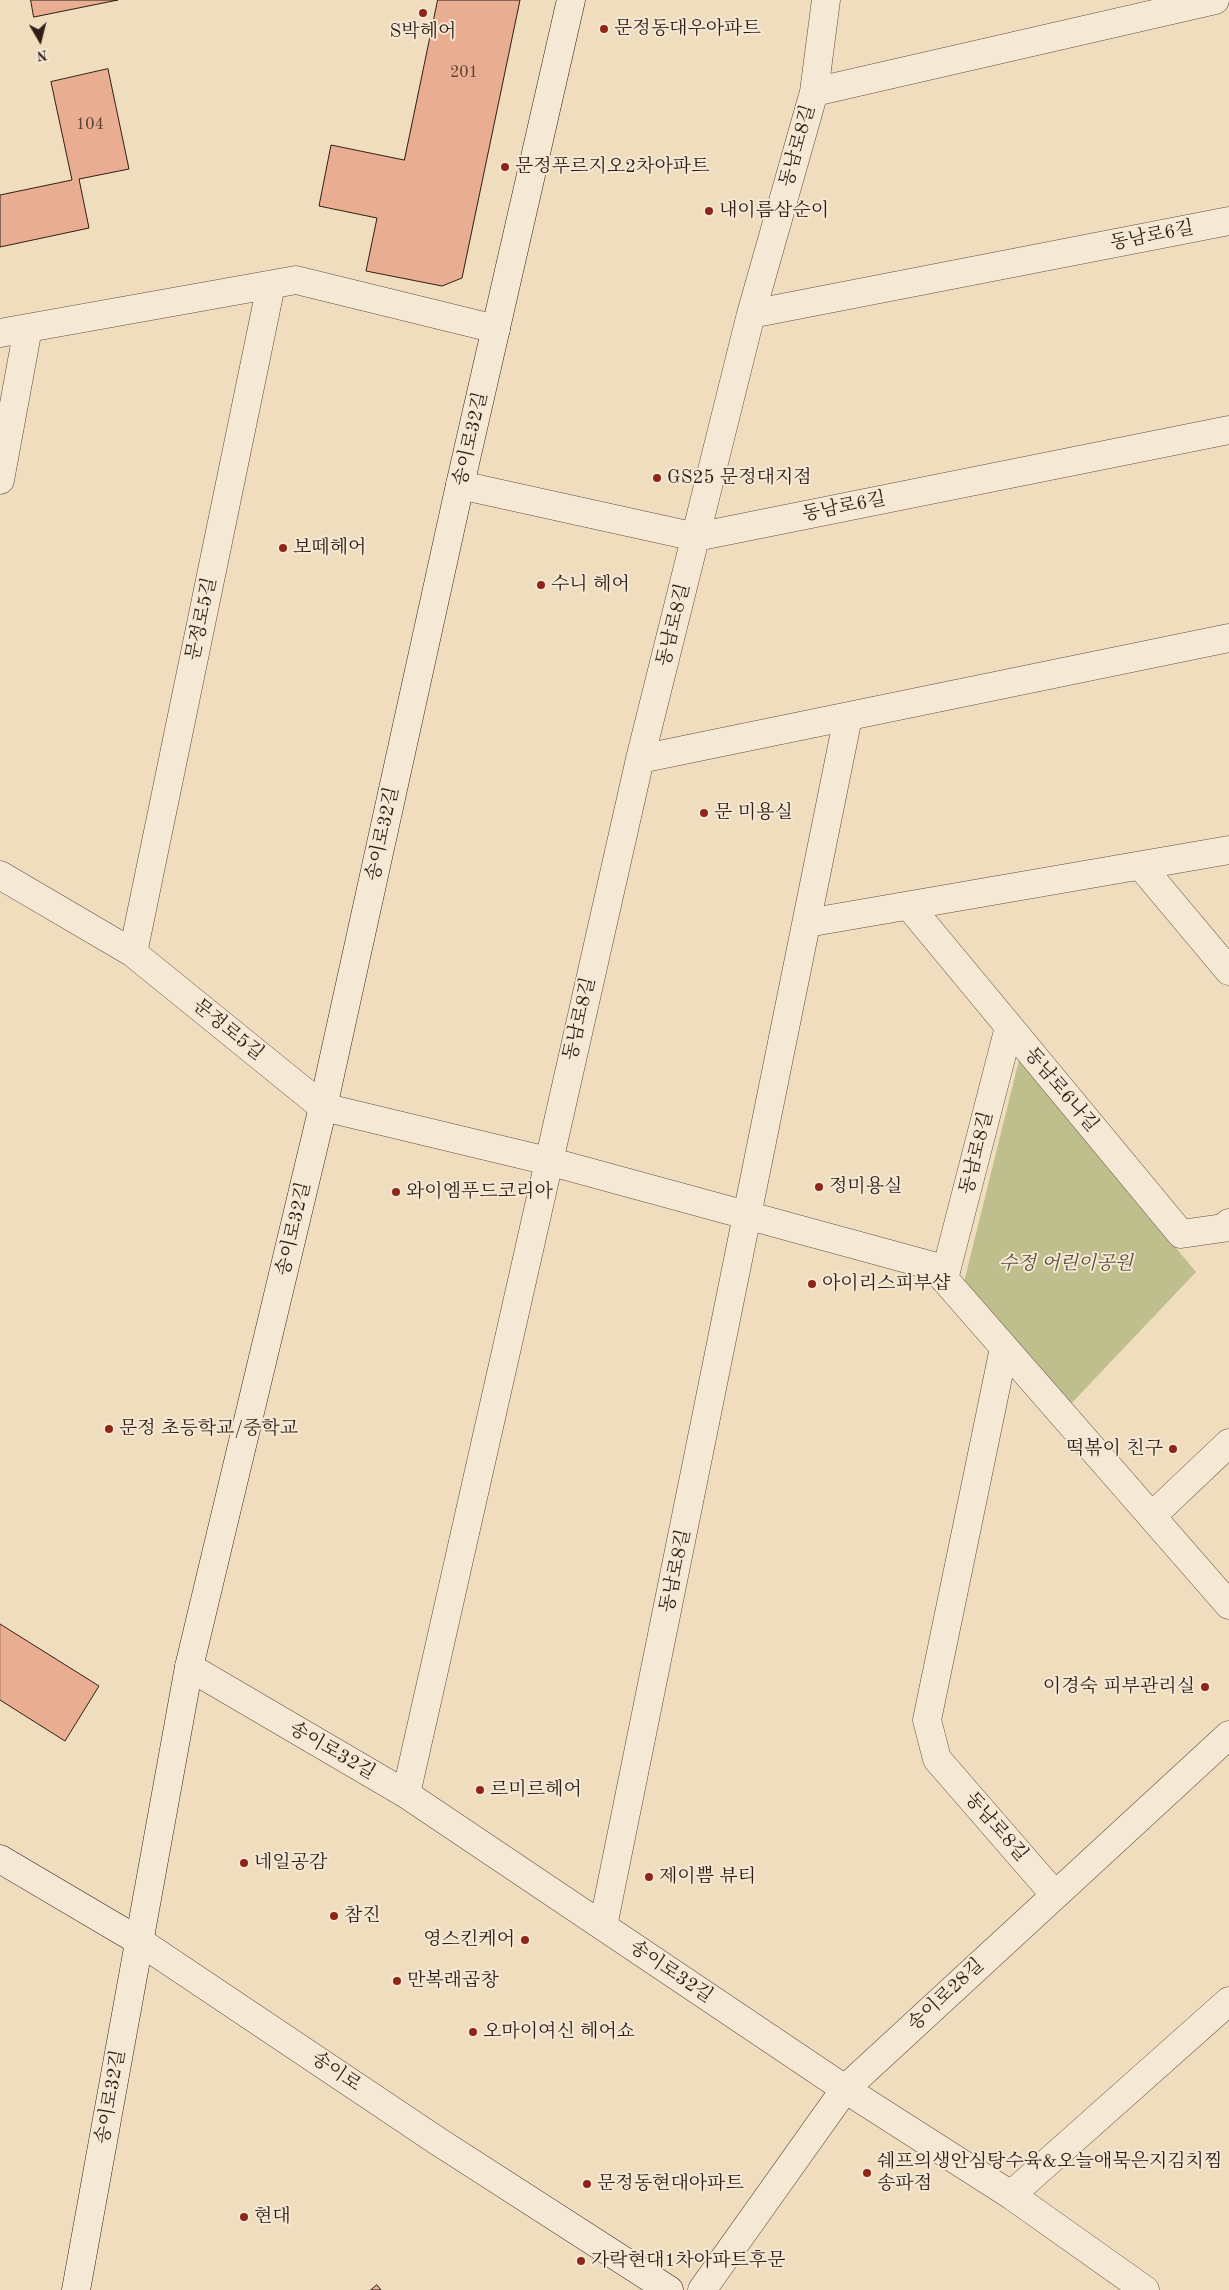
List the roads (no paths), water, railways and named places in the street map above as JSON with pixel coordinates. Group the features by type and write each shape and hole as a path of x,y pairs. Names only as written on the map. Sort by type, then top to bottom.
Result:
{"street":[{"name":"송이로32길","path":"76,2290 189,1667 323,1107 460,485 571,0"},
{"name":"동남로8길","path":"406,1794 640,759 750,314 814,92 826,0"},
{"path":"814,92 1215,0"},
{"name":"동남로6길","path":"750,314 1229,221"},
{"path":"0,333 296,280 496,329"},
{"name":"문정로5길","path":"133,953 271,285"},
{"path":"0,480 28,328"},
{"name":"동남로6길","path":"460,485 696,537 1229,430"},
{"path":"640,759 1229,638"},
{"name":"동남로8길","path":"603,1926 848,717"},
{"path":"807,923 910,907 1229,850"},
{"path":"1141,866 1229,970"},
{"name":"문정로5길","path":"0,875 133,953 323,1107"},
{"name":"동남로6나길","path":"910,907 1181,1234 1223,1228 1229,1223"},
{"name":"동남로8길","path":"944,1279 1009,1027"},
{"path":"323,1107 548,1162 933,1266 1229,1605"},
{"name":"동남로8길","path":"1004,1348 927,1720 937,1760 1055,1895"},
{"path":"1152,1516 1229,1444"},
{"name":"송이로32길","path":"189,1667 406,1794 845,2089 1011,2196 1145,2290"},
{"name":"송이로28길","path":"702,2290 845,2089 1229,1735"},
{"name":"송이로","path":"0,1859 139,1940 436,2140 669,2290"},
{"path":"1011,2196 1229,2001"}],"place":[{"name":"S박헤어","path":"423,13"},
{"name":"문정동대우아파트","path":"604,29"},
{"name":"문정푸르지오2차아파트","path":"505,167"},
{"name":"내이름삼순이","path":"709,211"},
{"name":"GS25 문정대지점","path":"657,478"},
{"name":"보떼헤어","path":"283,548"},
{"name":"수니 헤어","path":"541,585"},
{"name":"문 미용실","path":"704,813"},
{"name":"정미용실","path":"819,1187"},
{"name":"와이엠푸드코리아","path":"396,1192"},
{"name":"아이리스피부샵","path":"812,1284"},
{"name":"문정 초등학교/중학교","path":"109,1429"},
{"name":"떡볶이 친구","path":"1173,1449"},
{"name":"이경숙 피부관리실","path":"1205,1687"},
{"name":"르미르헤어","path":"480,1790"},
{"name":"네일공감","path":"244,1863"},
{"name":"제이쁨 뷰티","path":"649,1877"},
{"name":"참진","path":"334,1916"},
{"name":"영스킨케어","path":"525,1940"},
{"name":"만복래곱창","path":"397,1981"},
{"name":"오마이여신 헤어쇼","path":"473,2032"},
{"name":"쉐프의생안심탕수육&오늘애묵은지김치찜 송파점","path":"867,2173"},
{"name":"문정동현대아파트","path":"587,2184"},
{"name":"현대","path":"244,2217"},
{"name":"가락현대1차아파트후문","path":"581,2261"}],"park label":[{"name":"수정 어린이공원","path":"1066,1264"}]}
